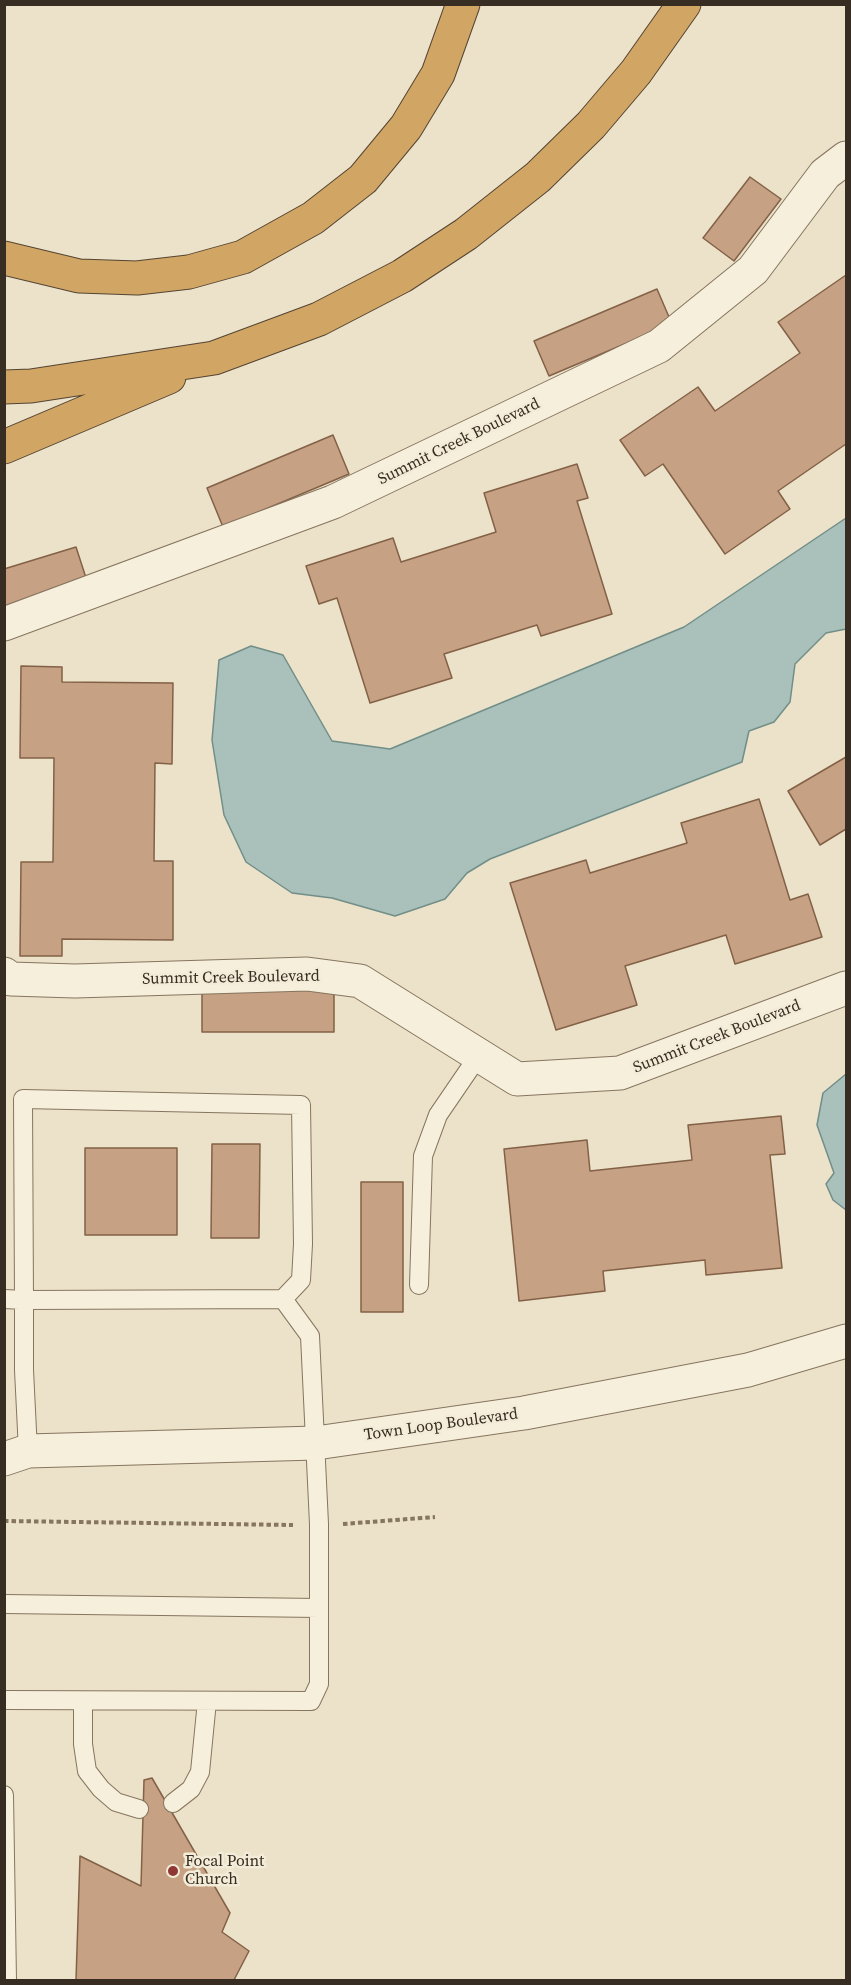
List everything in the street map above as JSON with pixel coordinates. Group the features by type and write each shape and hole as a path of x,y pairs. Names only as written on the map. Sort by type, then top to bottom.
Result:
{"highway":[{"path":"4,258 79,276 137,278 189,272 253,252 313,218 363,179 406,127 438,74 463,4"},
{"path":"4,447 214,358 319,320 402,276 466,234 538,177 591,125 636,72 684,4"},
{"path":"4,387 31,386 214,358"}],"street":[{"name":"Summit Creek Boulevard","path":"4,624 333,502 660,346 753,270 825,174 846,158"},
{"name":"Summit Creek Boulevard","path":"4,974 11,979 75,981 308,974 360,981 517,1079 620,1073 846,988"},
{"name":"Town Loop Boulevard","path":"12,1451 316,1443 524,1413 748,1370 846,1341"}],"lane":[{"path":"419,1285 423,1156 438,1115 479,1055"},
{"path":"4,1299 24,1299 283,1299 301,1280 303,1244 301,1105 14,1099 24,1299 24,1370 12,1451"},
{"path":"4,1700 311,1701 319,1684 319,1524 310,1336 283,1299"},
{"path":"4,1604 319,1608"},
{"path":"83,1701 83,1744 87,1771 101,1789 116,1802 139,1809"},
{"path":"173,1803 191,1789 200,1772 207,1701"},
{"path":"4,1795 7,1980"}],"path":[{"path":"4,1521 319,1524 435,1517"}],"water":[{"path":"846,518 846,629 826,633 795,664 790,702 774,722 749,731 742,762 490,859 467,873 445,899 395,916 332,898 292,893 246,862 224,815 212,740 219,660 251,646 283,655 332,741 390,749 684,627"},
{"path":"846,1074 846,1210 833,1200 826,1184 834,1173 817,1125 823,1093"}],"building":[{"path":"750,177 781,199 734,261 703,238"},
{"path":"846,275 846,444 778,491 790,509 725,554 663,464 645,476 620,440 698,387 715,411 800,353 778,322"},
{"path":"657,289 672,324 549,376 534,341"},
{"path":"333,435 349,474 223,527 207,488"},
{"path":"577,464 588,498 577,501 612,614 541,636 537,625 444,654 452,678 370,703 337,598 319,604 306,566 393,538 401,562 496,532 484,493"},
{"path":"76,547 88,584 4,610 4,569"},
{"path":"21,666 62,667 62,682 173,683 172,764 155,763 154,861 173,861 173,940 62,939 62,956 20,956 21,862 53,862 54,758 20,758"},
{"path":"846,757 846,829 820,845 788,791"},
{"path":"759,799 790,900 808,894 822,937 735,964 726,935 625,966 637,1005 556,1030 510,883 586,860 590,873 687,843 681,823"},
{"path":"202,990 334,990 334,1032 202,1032"},
{"path":"781,1116 785,1154 770,1155 782,1268 706,1275 705,1260 603,1271 605,1291 519,1301 504,1149 587,1140 590,1171 692,1160 688,1125"},
{"path":"212,1144 260,1144 259,1238 211,1238"},
{"path":"85,1148 177,1148 177,1235 85,1235"},
{"path":"361,1182 403,1182 403,1312 361,1312"},
{"name":"Focal Point Church","path":"152,1778 230,1913 222,1932 249,1951 234,1980 76,1980 80,1856 141,1886 144,1780"}],"place":[{"name":"Focal Point Church","path":"173,1871"}]}
